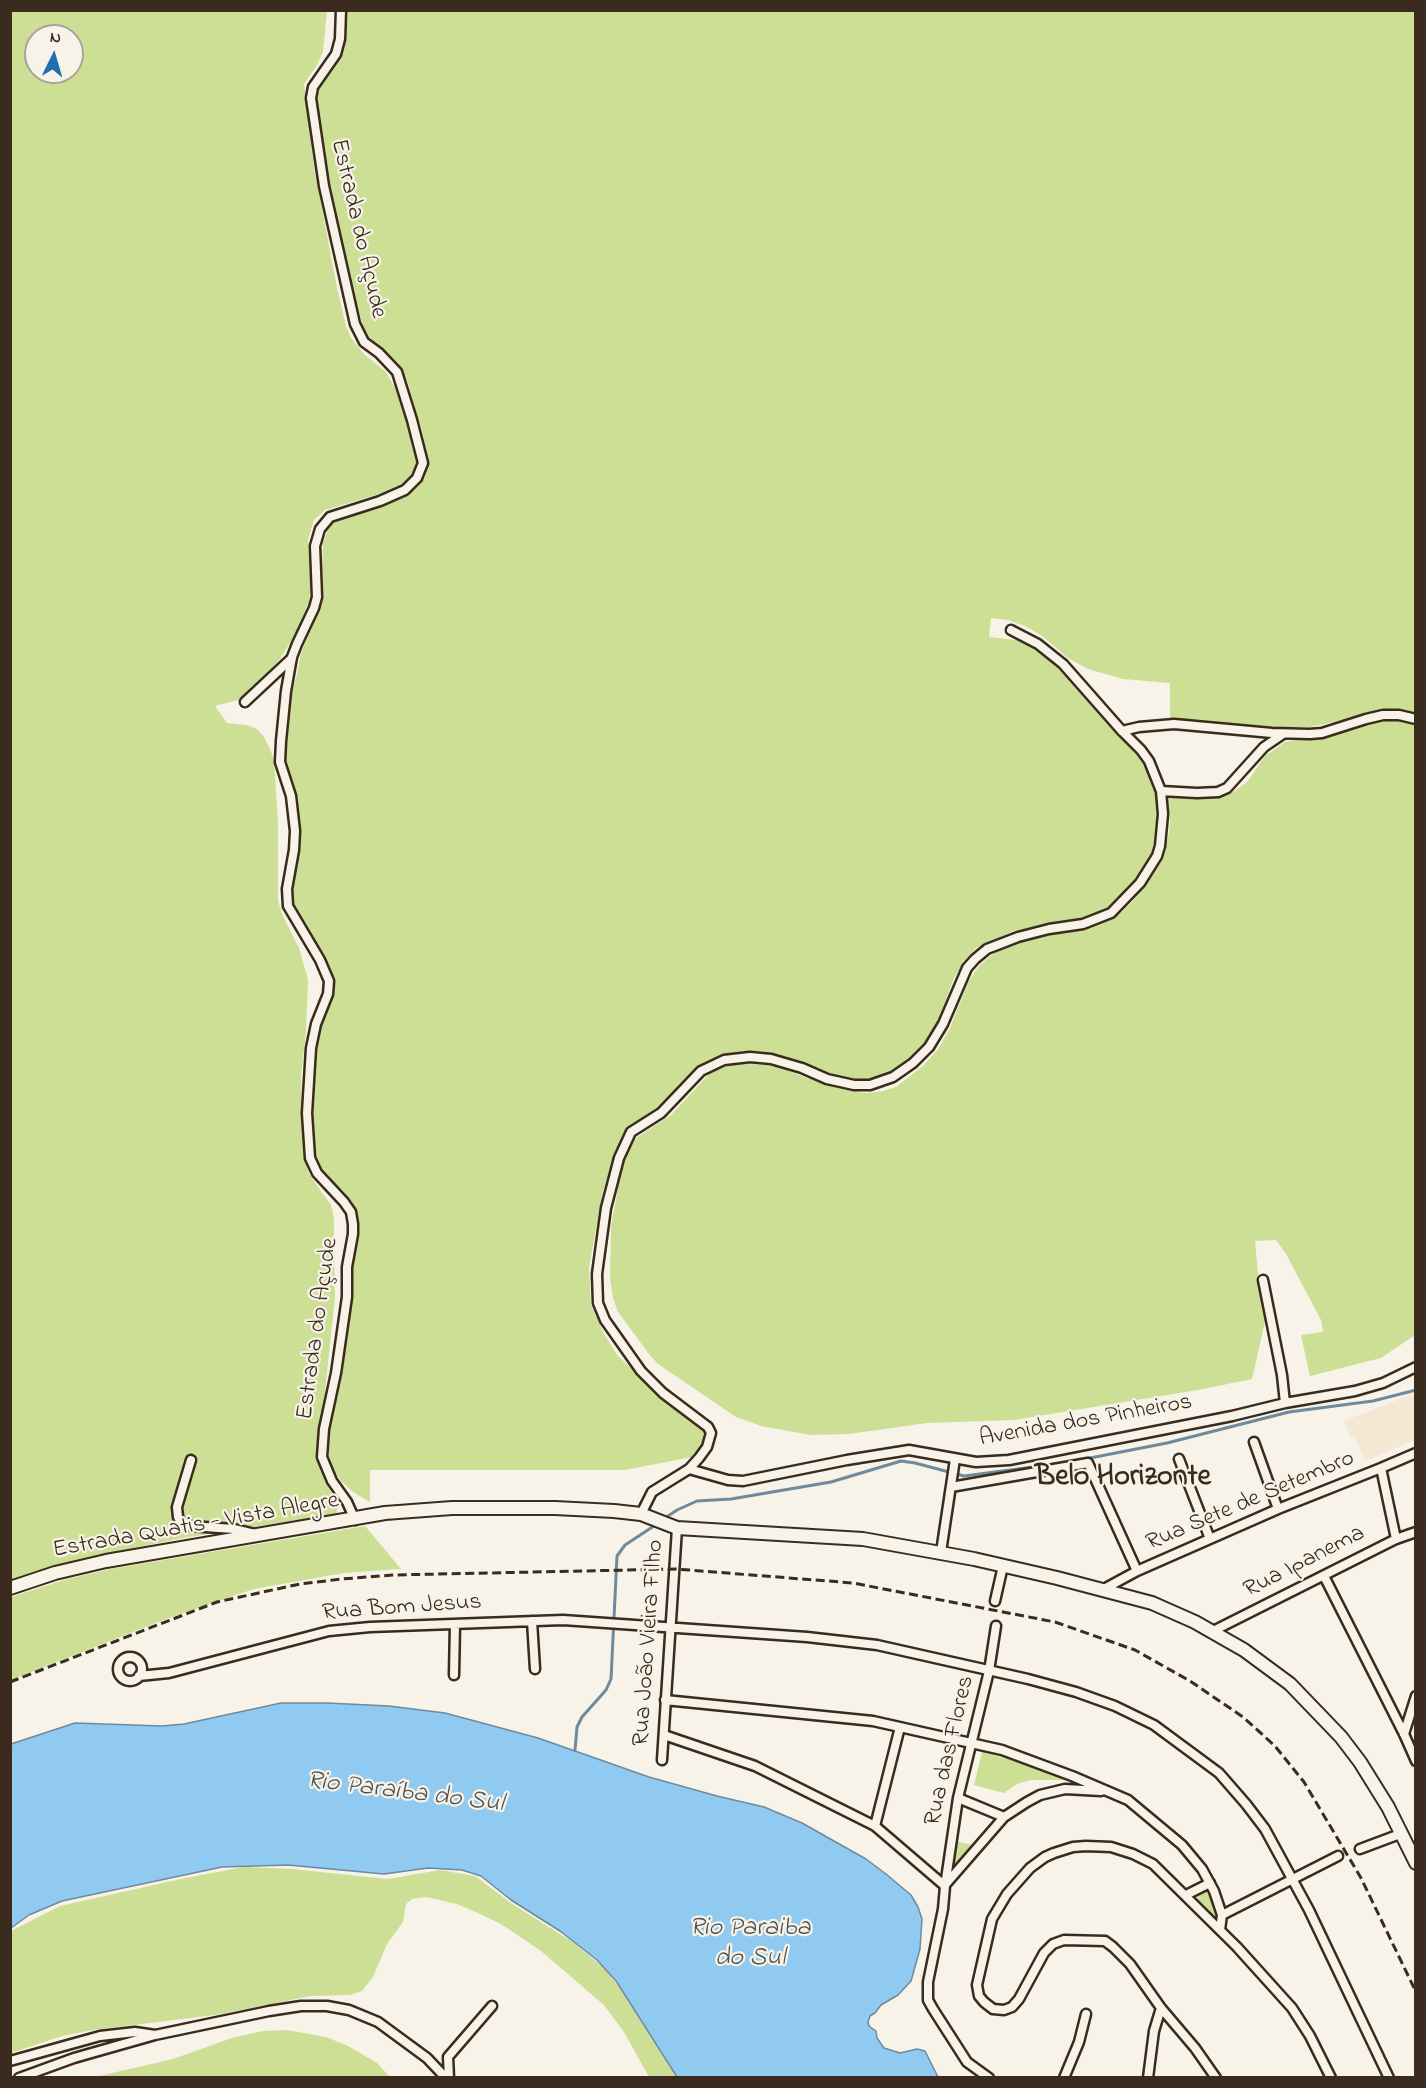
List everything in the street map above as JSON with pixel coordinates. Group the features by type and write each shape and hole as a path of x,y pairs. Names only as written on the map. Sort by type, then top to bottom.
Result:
{"street":[{"name":"Estrada do Açude","path":"341,10 340,39 336,54 311,92 312,117 324,186 355,324 364,342 379,353 397,372 423,463 417,478 405,490 380,501 336,514 324,522 320,529 315,546 315,608 292,657 286,691 280,762 291,796 295,831 287,900 293,917 320,960 329,981 328,994 316,1024 311,1048 307,1113 310,1158 317,1173 351,1212 353,1234 347,1267 347,1297 336,1373 324,1429 322,1457 332,1481 347,1502 355,1520"},
{"path":"644,1515 651,1492 689,1469 707,1447 711,1436 710,1429 663,1393 641,1371 605,1320 598,1303 597,1274 606,1208 615,1169 627,1137 636,1128 662,1113 701,1071 724,1060 750,1057 771,1059 802,1068 827,1079 854,1085 870,1085 893,1077 913,1063 929,1047 943,1024 967,968 987,949 1018,937 1100,919 1111,913 1126,899 1151,868 1160,846 1163,814 1161,791 1149,761 1054,656 1038,644 1011,630"},
{"path":"245,702 292,657"},
{"path":"1122,731 1174,724 1283,734 1322,733 1383,715 1399,715 1416,719"},
{"path":"1161,791 1197,793 1218,792 1227,788 1264,747 1283,734"},
{"path":"1263,1280 1285,1403"},
{"name":"Avenida dos Pinheiros","path":"689,1469 728,1480 743,1481 909,1450 921,1451 955,1462 1009,1460 1371,1387 1416,1367"},
{"path":"1254,1442 1278,1509"},
{"name":"Rua Sete de Setembro","path":"1102,1590 1137,1571 1278,1509 1416,1453"},
{"path":"1179,1459 1210,1539"},
{"path":"191,1460 177,1507 180,1521 190,1526 234,1529 258,1534"},
{"path":"941,1552 955,1462"},
{"path":"952,1483 1088,1463 1137,1571"},
{"path":"1381,1468 1396,1539"},
{"name":"Estrada Quatis - Vista Alegre","path":"10,1588 55,1573 106,1561 258,1534 402,1511 475,1507 599,1510 644,1515 676,1528 863,1539 941,1552 1152,1604 1213,1631 1284,1679 1329,1723 1370,1777 1416,1863"},
{"name":"Rua João Vieira Filho","path":"662,1760 672,1628 676,1528"},
{"name":"Rua Ipanema","path":"1213,1631 1396,1539 1416,1532"},
{"path":"995,1601 1003,1566"},
{"path":"1324,1576 1416,1761"},
{"name":"Rua Bom Jesus","path":"139,1676 170,1673 329,1631 370,1627 563,1620 869,1644 1028,1679 1090,1697 1138,1717 1167,1733 1220,1773 1240,1797 1265,1829 1309,1910 1389,2078"},
{"path":"532,1621 535,1669"},
{"path":"454,1675 455,1624"},
{"name":"Rua das Flores","path":"988,2078 967,2062 933,2009 927,1994 943,1909 958,1798 970,1741 989,1671 996,1626"},
{"path":"1404,1734 1416,1696"},
{"path":"665,1700 846,1717 900,1726 970,1741 1026,1758 1115,1794 1137,1806 1172,1835 1192,1856 1210,1883 1222,1915 1220,1930"},
{"path":"875,1826 900,1726"},
{"path":"664,1735 755,1766 875,1826 945,1886 1004,1817 1034,1797 1055,1791 1083,1789 1115,1794"},
{"path":"958,1798 1004,1817"},
{"path":"1360,1849 1400,1834"},
{"path":"1216,2078 1130,1964 1105,1941 1064,1940 1053,1944 1044,1953 1019,1999 1008,2009 993,2009 979,1996 976,1985 989,1928 995,1912 1024,1874 1045,1857 1074,1847 1086,1846 1111,1847 1153,1864 1220,1930 1298,2015 1331,2078"},
{"path":"1222,1915 1338,1856"},
{"path":"1186,1895 1210,1883"},
{"path":"448,2078 448,2057 492,2006"},
{"path":"19,2078 74,2058 155,2035 230,2018 294,2007 339,2007 360,2013 394,2032 448,2078"},
{"path":"1148,2078 1154,2031 1161,2008"},
{"path":"1064,2078 1079,2042 1086,2014"},
{"path":"10,2061 100,2036 135,2032 155,2035"}],"shaded area":[{"path":"1412,1394 1415,1402 1415,1440 1365,1461 1355,1437 1360,1434 1351,1438 1344,1421"}],"green space":[{"path":"10,11 327,11 323,52 304,84 314,167 337,288 351,338 364,354 386,372 395,388 418,459 417,467 405,484 396,489 325,510 314,520 308,540 311,586 309,601 296,633 280,659 245,698 215,706 227,723 247,725 257,729 264,737 274,760 278,823 278,901 299,948 308,980 301,1076 303,1153 309,1174 331,1205 334,1219 335,1298 317,1460 326,1484 337,1501 337,1514 183,1538 99,1555 11,1581"},
{"path":"345,11 1415,11 1415,716 1376,713 1310,727 1282,728 1170,720 1170,683 1123,679 1088,669 1068,658 1042,636 1027,627 1008,620 991,618 989,637 1017,640 1047,655 1067,673 1142,762 1156,791 1157,828 1152,852 1141,875 1129,891 1105,911 1075,920 1013,931 976,948 964,961 954,978 936,1027 926,1044 895,1073 870,1082 852,1081 838,1079 786,1060 725,1056 697,1069 662,1109 640,1121 627,1132 614,1153 602,1195 589,1268 591,1305 604,1334 618,1356 661,1396 707,1432 703,1444 692,1457 625,1470 370,1470 370,1502 353,1492 341,1481 333,1469 328,1453 353,1294 353,1256 357,1229 356,1220 324,1177 315,1160 313,1150 313,1064 317,1027 330,997 333,982 327,966 291,901 291,884 299,830 283,752 289,699 301,653 318,614 323,543 329,527 335,519 356,510 408,494 417,488 425,477 428,466 423,435 407,380 401,369 369,337 363,325 345,265 329,180 315,96 339,56 343,40"},
{"path":"1400,718 1415,722 1415,1335 1381,1358 1310,1376 1301,1335 1323,1332 1321,1320 1286,1254 1276,1240 1255,1241 1259,1286 1266,1317 1252,1379 1198,1390 1014,1420 927,1423 849,1434 810,1435 761,1426 736,1417 658,1364 649,1354 618,1312 613,1298 610,1278 611,1227 620,1176 630,1145 636,1138 671,1115 709,1074 732,1065 765,1065 847,1090 866,1093 896,1087 924,1065 938,1049 950,1028 968,983 978,967 989,957 1008,945 1030,937 1103,923 1120,913 1132,902 1163,858 1170,819 1167,796 1193,797 1232,793 1248,781 1265,756 1285,742 1332,735 1380,719"},
{"path":"365,1526 401,1569 344,1573 254,1589 166,1619 11,1680 11,1597 67,1579 111,1569"},
{"path":"982,1752 1016,1761 1067,1778 1067,1780 1031,1780 1017,1784 1004,1793 974,1785"},
{"path":"956,1841 972,1845 951,1871"},
{"path":"244,1867 292,1869 388,1879 440,1870 475,1876 511,1903 574,1943 605,1969 676,2077 649,2077 624,2032 604,2005 541,1951 501,1924 478,1913 457,1904 426,1897 412,1899 406,1904 403,1922 387,1944 373,1977 362,1991 350,1995 311,1996 215,2015 93,2030 62,2036 11,2053 11,1931 60,1906"},
{"path":"1210,1889 1217,1914 1219,1920 1195,1899"},
{"path":"287,2030 326,2037 348,2046 377,2063 390,2077 95,2077 173,2059 232,2038 263,2031"}],"water":[{"name":"Rio Paraiba do Sul","path":"281,1703 389,1706 445,1713 538,1738 649,1777 764,1807 802,1823 866,1859 911,1895 922,1919 920,1949 911,1981 898,1995 881,2005 870,2016 869,2026 876,2031 877,2038 884,2048 900,2053 917,2049 925,2051 938,2077 677,2077 616,1981 597,1960 560,1931 511,1900 481,1876 462,1870 428,1868 384,1874 288,1865 222,1867 62,1901 29,1915 11,1928 11,1744 75,1723 162,1726 184,1724"}],"waterway":[{"path":"1085,1459 1167,1443 1289,1412 1373,1401 1416,1390"},
{"path":"665,1518 697,1501 731,1499 831,1482 901,1461 964,1476 1064,1463"},
{"path":"575,1750 577,1727 582,1717 606,1690 611,1679 617,1556 625,1545 657,1524"}],"railway":[{"path":"10,1682 217,1602 300,1584 393,1575 676,1569 853,1583 1055,1622 1135,1650 1190,1681 1243,1717 1275,1746 1304,1782 1361,1878 1416,1992"}],"district":[{"name":"Belo Horizonte","path":"1123,1479"}],"water label":[{"name":"Rio Paraíba do Sul","path":"405,1794"}]}
